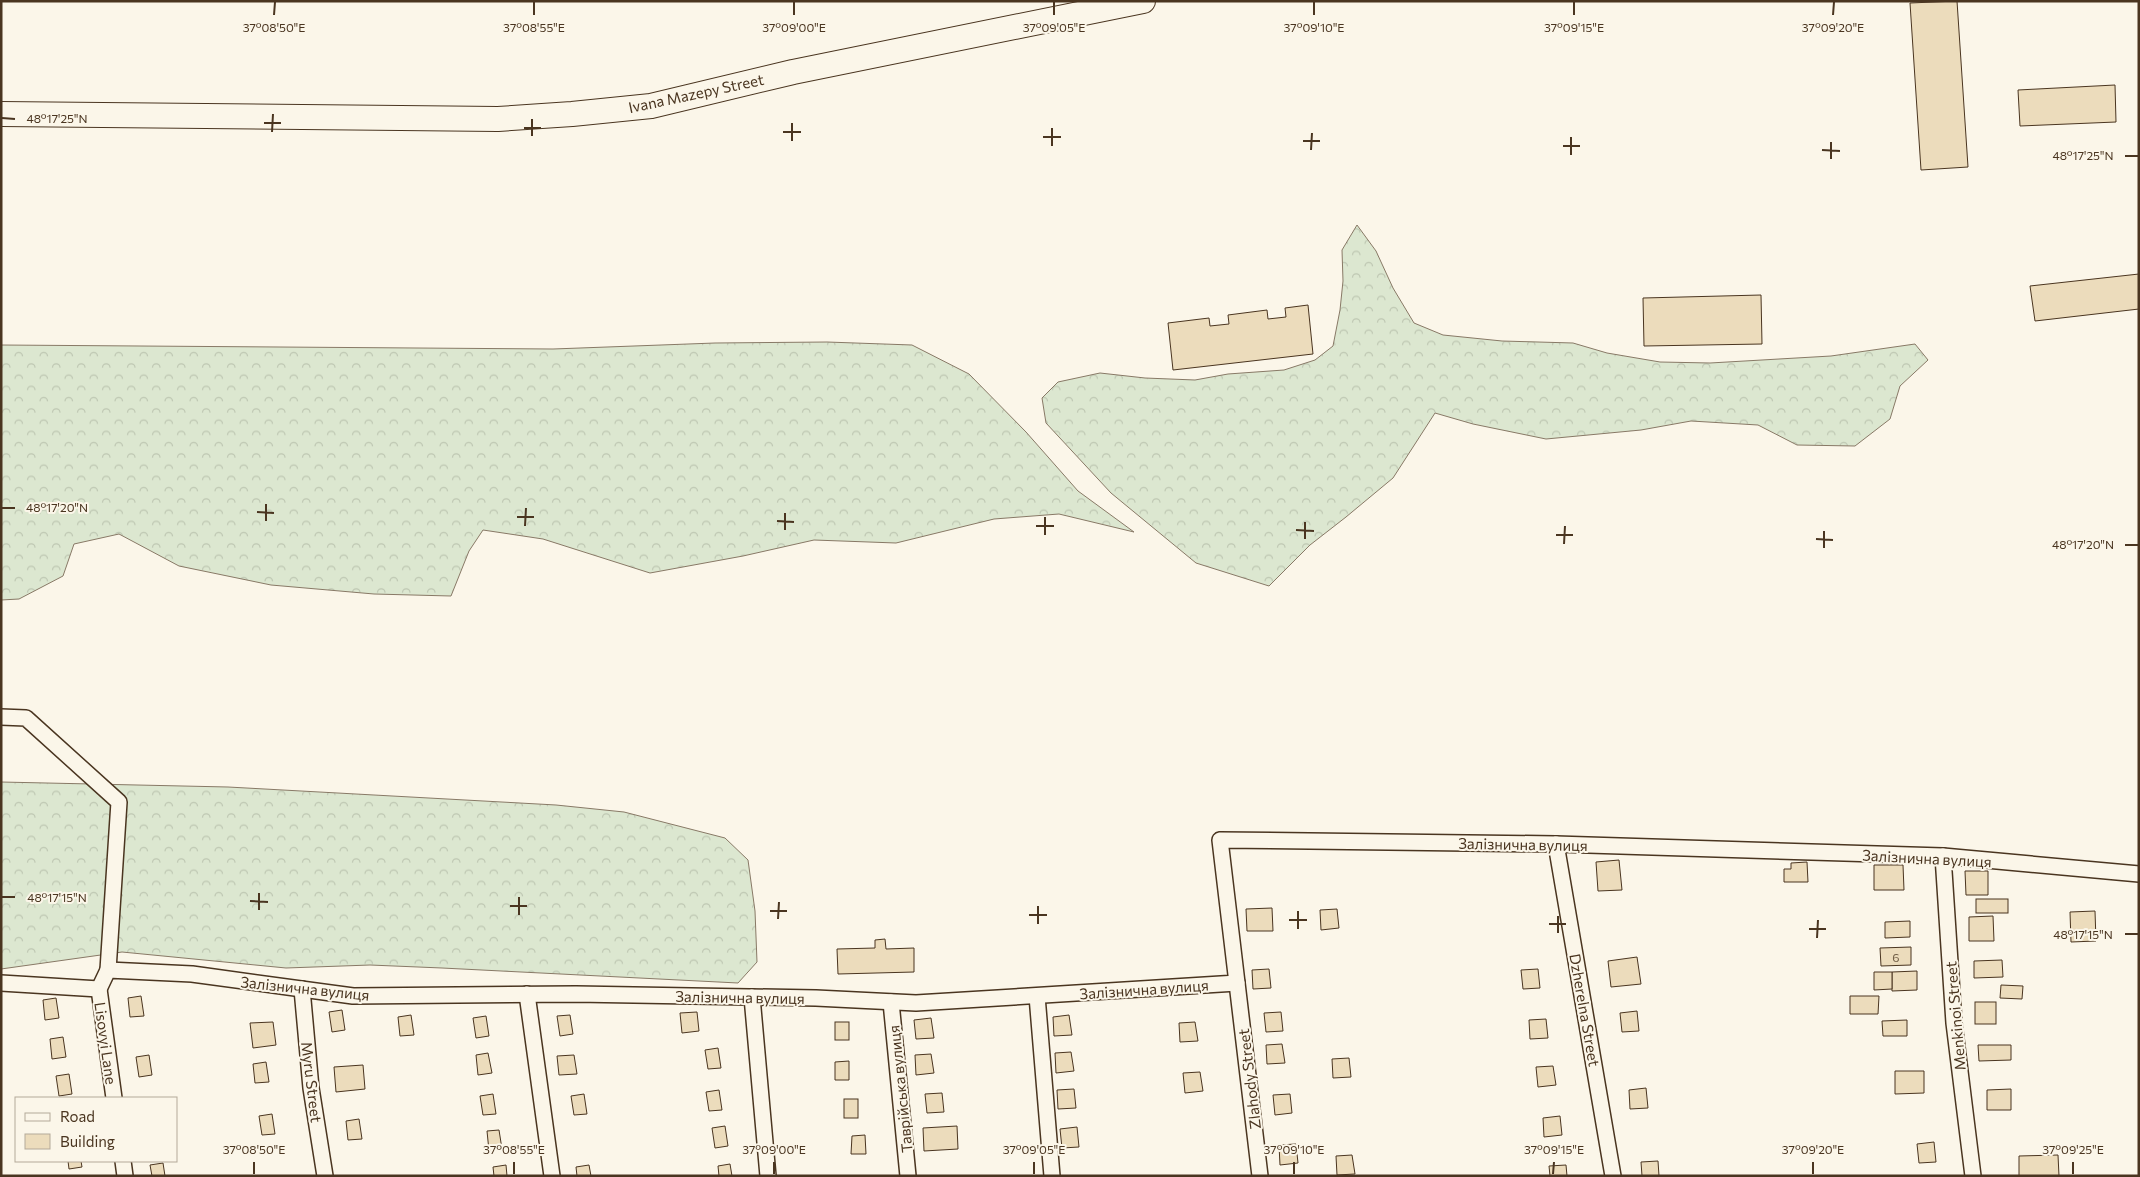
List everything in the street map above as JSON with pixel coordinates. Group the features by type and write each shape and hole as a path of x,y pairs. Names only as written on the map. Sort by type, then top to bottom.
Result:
{"main road":[{"name":"Ivana Mazepy Street","path":"1,114 498,119 572,114 651,106 793,72 1144,1"}],"street":[{"path":"1,718 26,718 119,802 108,970 99,988 1,984"},
{"name":"Залізнична вулиця","path":"108,970 192,974 353,996 527,994 752,997 916,1003 1237,983 1220,840 1556,844 1942,856 2139,874"},
{"name":"Dzherelna Street","path":"1556,844 1613,1176"},
{"name":"Menkinoi Street","path":"1942,856 1954,1023 1973,1176"},
{"name":"Zlahody Street","path":"1237,983 1260,1176"},
{"name":"Lisovyi Lane","path":"99,988 114,1097"},
{"name":"Myru Street","path":"302,989 311,1088 325,1176"},
{"path":"527,994 552,1176"},
{"path":"1037,996 1052,1176"},
{"path":"752,997 768,1176"},
{"name":"Таврійська вулиця","path":"891,1002 908,1176"},
{"path":"123,1162 125,1176"}],"green space":[{"path":"1357,225 1376,251 1393,288 1414,323 1443,335 1502,341 1573,343 1607,353 1660,362 1710,363 1831,356 1915,344 1928,360 1900,386 1890,419 1855,446 1797,445 1758,425 1691,421 1641,430 1546,439 1473,424 1435,413 1393,478 1310,545 1269,586 1196,563 1111,493 1046,423 1042,398 1058,382 1100,373 1145,378 1195,380 1228,374 1284,370 1315,360 1333,346 1343,281 1342,250"},
{"path":"827,342 912,345 969,374 1026,432 1078,491 1134,532 1059,514 994,519 896,543 814,540 743,556 650,573 543,539 483,530 469,551 451,596 374,594 271,585 179,566 119,534 74,544 63,576 19,599 1,600 1,345 553,349 715,343"},
{"path":"1,782 228,787 556,805 624,812 725,838 748,860 755,911 757,962 738,983 370,965 286,968 122,952 1,969"}],"building":[{"path":"1957,1 1968,167 1921,170 1910,3"},
{"path":"2115,85 2116,122 2020,126 2018,90"},
{"path":"2139,274 2139,309 2035,321 2030,286"},
{"path":"1761,295 1762,344 1644,346 1643,298"},
{"path":"1308,305 1313,354 1173,370 1168,323 1209,318 1210,326 1229,324 1228,315 1267,310 1268,319 1286,317 1285,308"},
{"path":"1619,860 1622,890 1598,891 1596,862"},
{"path":"1807,862 1808,882 1784,882 1784,869 1791,869 1791,863"},
{"path":"1874,865 1903,865 1904,890 1874,890"},
{"path":"1965,871 1988,871 1988,895 1966,895"},
{"path":"1976,899 2008,899 2008,913 1976,913"},
{"path":"1272,908 1273,931 1247,931 1246,909"},
{"path":"1337,909 1339,928 1321,930 1320,910"},
{"path":"2095,911 2096,941 2071,942 2070,912"},
{"path":"1993,916 1994,941 1969,941 1969,917"},
{"path":"1910,921 1910,937 1885,938 1885,922"},
{"path":"885,939 886,949 914,948 914,972 838,974 837,949 875,948 875,940"},
{"path":"1911,947 1911,965 1881,966 1880,948"},
{"path":"1637,957 1641,984 1611,987 1608,961"},
{"path":"2002,960 2003,977 1974,978 1974,961"},
{"path":"1269,969 1271,988 1253,989 1252,970"},
{"path":"1538,969 1540,988 1523,989 1521,970"},
{"path":"1917,971 1917,990 1892,991 1892,972"},
{"path":"1874,972 1892,972 1892,989 1874,990"},
{"path":"2001,985 2023,986 2022,999 2000,998"},
{"path":"141,996 144,1016 130,1017 128,998"},
{"path":"1850,996 1879,996 1878,1014 1850,1014"},
{"path":"56,998 59,1018 45,1020 43,1000"},
{"path":"1975,1002 1996,1002 1996,1024 1975,1024"},
{"path":"342,1010 345,1030 332,1032 329,1012"},
{"path":"1637,1011 1639,1031 1622,1032 1620,1013"},
{"path":"697,1012 699,1031 682,1033 680,1013"},
{"path":"1281,1012 1283,1031 1266,1032 1264,1013"},
{"path":"411,1015 414,1035 400,1036 398,1017"},
{"path":"570,1015 573,1034 560,1036 557,1016"},
{"path":"1069,1015 1072,1035 1054,1036 1053,1017"},
{"path":"486,1016 489,1036 476,1038 473,1018"},
{"path":"931,1018 934,1038 916,1039 914,1020"},
{"path":"1546,1019 1548,1038 1530,1039 1529,1020"},
{"path":"1907,1020 1907,1036 1883,1036 1882,1021"},
{"path":"273,1022 276,1045 253,1048 250,1023"},
{"path":"835,1022 849,1022 849,1040 835,1040"},
{"path":"1195,1022 1198,1041 1180,1042 1179,1023"},
{"path":"63,1037 66,1057 52,1059 50,1039"},
{"path":"1282,1044 1285,1063 1267,1064 1266,1045"},
{"path":"1978,1045 2011,1045 2011,1060 1979,1061"},
{"path":"718,1048 721,1068 708,1069 705,1050"},
{"path":"1071,1052 1074,1071 1056,1073 1055,1053"},
{"path":"488,1053 492,1073 478,1075 476,1055"},
{"path":"931,1054 934,1073 916,1075 915,1055"},
{"path":"149,1055 152,1075 139,1077 136,1057"},
{"path":"574,1055 577,1074 559,1075 557,1056"},
{"path":"1349,1058 1351,1077 1333,1078 1332,1059"},
{"path":"849,1061 849,1080 835,1080 835,1062"},
{"path":"266,1062 269,1082 255,1083 253,1064"},
{"path":"363,1065 365,1089 336,1092 334,1067"},
{"path":"1553,1066 1556,1085 1538,1087 1536,1067"},
{"path":"1895,1071 1924,1071 1924,1093 1895,1094"},
{"path":"1200,1072 1203,1091 1185,1093 1183,1073"},
{"path":"69,1074 72,1094 59,1096 56,1076"},
{"path":"1646,1088 1648,1108 1630,1109 1629,1090"},
{"path":"1074,1089 1076,1108 1058,1109 1057,1090"},
{"path":"2011,1089 2011,1110 1987,1110 1987,1090"},
{"path":"719,1090 722,1110 709,1111 706,1092"},
{"path":"942,1093 944,1112 927,1113 925,1094"},
{"path":"493,1094 496,1114 483,1115 480,1096"},
{"path":"584,1094 587,1114 574,1115 571,1096"},
{"path":"1290,1094 1292,1113 1275,1115 1273,1095"},
{"path":"844,1099 858,1099 858,1118 844,1118"},
{"path":"272,1114 275,1134 262,1135 259,1116"},
{"path":"1560,1116 1562,1135 1544,1137 1543,1118"},
{"path":"359,1119 362,1139 348,1140 346,1121"},
{"path":"725,1126 728,1146 715,1148 712,1128"},
{"path":"957,1126 958,1149 924,1151 923,1128"},
{"path":"1077,1127 1079,1147 1062,1148 1060,1129"},
{"path":"499,1130 502,1149 489,1151 487,1131"},
{"path":"865,1135 866,1154 851,1154 852,1136"},
{"path":"1934,1142 1936,1162 1919,1163 1917,1144"},
{"path":"1296,1144 1298,1163 1280,1165 1279,1145"},
{"path":"1352,1155 1355,1174 1337,1175 1336,1156"},
{"path":"2058,1155 2059,1176 2019,1176 2019,1156"},
{"path":"1658,1161 1659,1176 1642,1176 1641,1162"},
{"path":"68,1162 81,1162 82,1167 69,1169"},
{"path":"163,1163 165,1176 152,1176 150,1165"},
{"path":"730,1164 732,1176 719,1176 718,1166"},
{"path":"506,1165 507,1176 494,1176 493,1167"},
{"path":"589,1165 591,1176 577,1176 576,1167"},
{"path":"1566,1165 1567,1176 1550,1176 1549,1166"}]}
